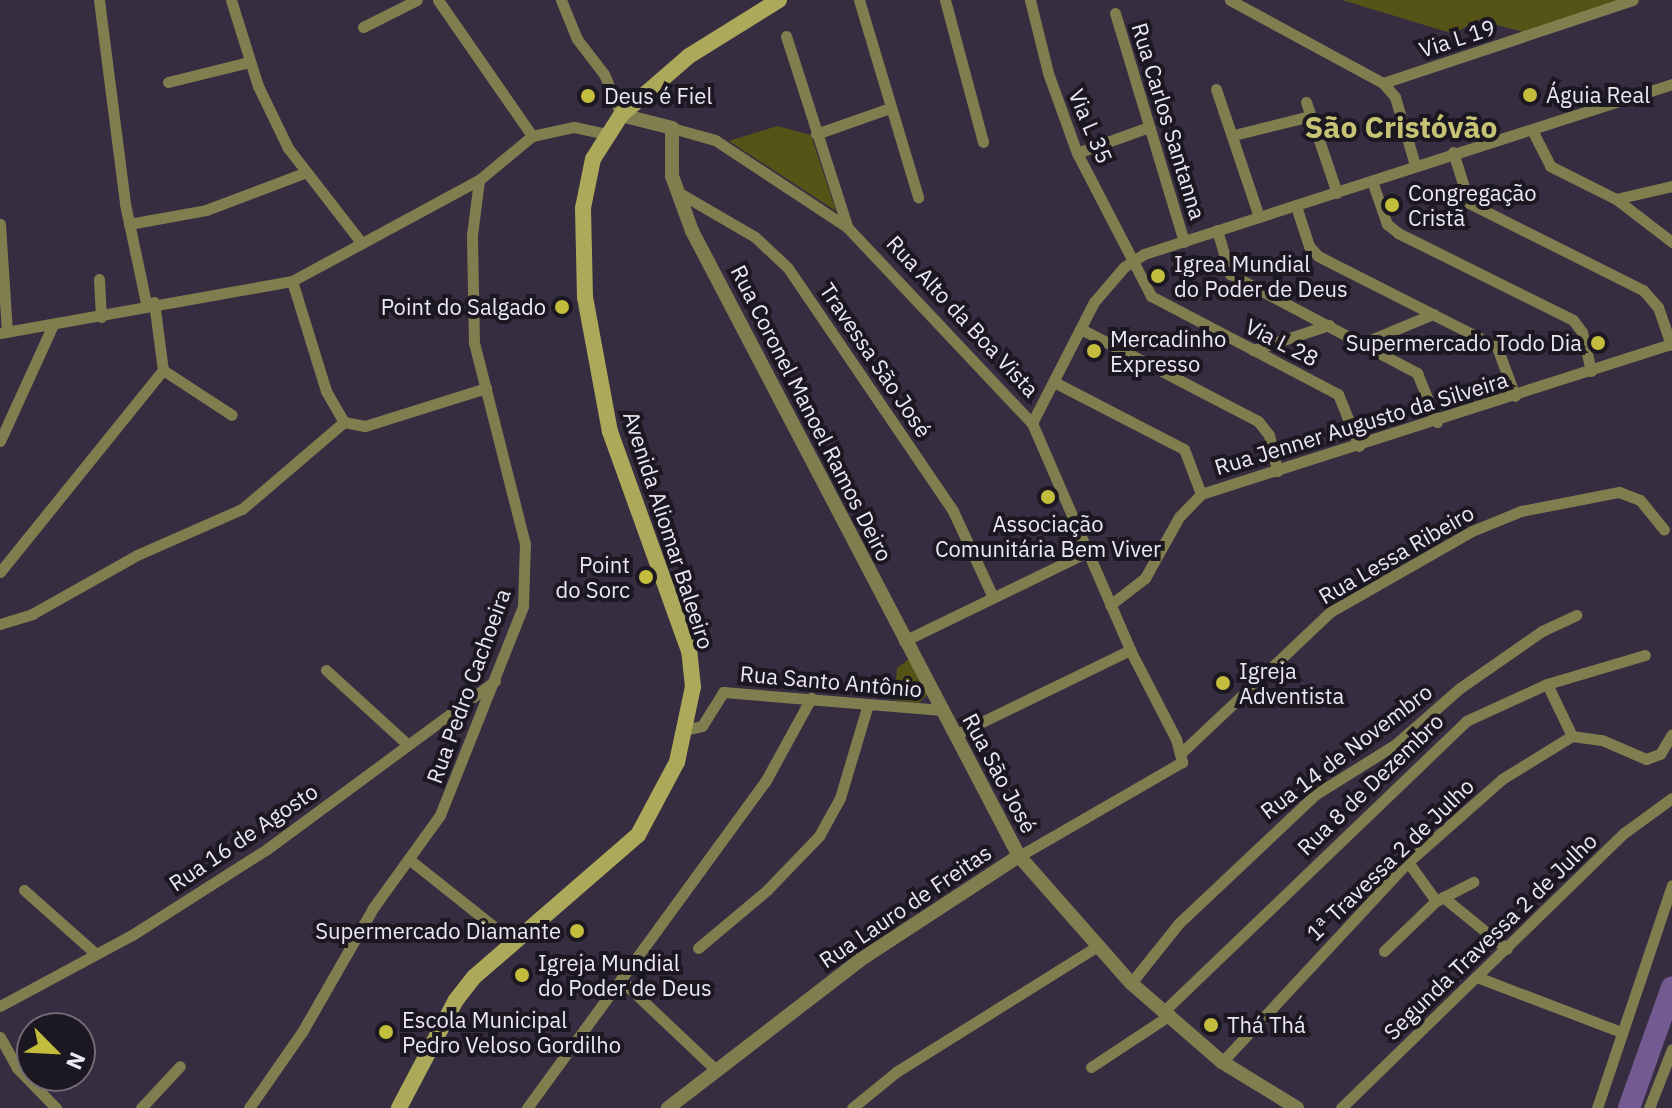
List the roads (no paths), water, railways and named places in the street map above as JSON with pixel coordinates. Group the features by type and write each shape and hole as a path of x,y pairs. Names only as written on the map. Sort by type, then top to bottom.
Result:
{"main road":[{"name":"Avenida Aliomar Baleeiro","path":"399,1108 456,1000 513,942 638,835 666,789 688,729 693,687 689,651 610,432 585,297 583,208 589,172 607,134 621,115 689,56 779,0"}],"street":[{"path":"99,0 129,224 150,303 163,370 232,415"},
{"path":"231,0 249,62 304,173 361,242"},
{"path":"363,27 417,0"},
{"path":"438,0 532,136"},
{"path":"561,0 577,39 604,74 621,115"},
{"path":"859,0 918,197"},
{"path":"945,0 983,142"},
{"name":"Via L 35","path":"1030,0 1048,73 1077,153 1136,259"},
{"path":"1230,0 1383,83 1395,97 1415,165"},
{"name":"Via L 19","path":"1383,83 1633,0"},
{"name":"Rua Carlos Santanna","path":"1115,13 1184,242"},
{"path":"786,36 847,227"},
{"path":"168,82 249,62"},
{"path":"1032,423 1056,383 1094,302 1136,259 1453,152 1533,132 1672,84"},
{"path":"1216,89 1234,135 1259,217"},
{"path":"1306,102 1337,193"},
{"path":"816,134 890,108"},
{"name":"Rua Alto da Boa Vista","path":"621,115 715,140 847,227 1032,423 1130,650 1181,758"},
{"path":"1234,135 1310,116"},
{"path":"0,224 4,332 52,327 150,303 292,281 479,180 532,136 574,127 607,134"},
{"path":"1077,153 1149,127"},
{"name":"Rua Coronel Manoel Ramos Deiro","path":"672,128 675,191 942,710"},
{"path":"1533,132 1550,166 1616,199 1672,242"},
{"path":"1453,152 1469,203 1643,290 1658,307 1671,344"},
{"path":"129,224 206,210 304,173"},
{"name":"Rua Pedro Cachoeira","path":"249,1108 302,1032 373,908 410,860 452,791 523,606 527,565 486,388 471,302 479,180"},
{"path":"1372,181 1387,224 1398,233 1573,320 1582,332 1591,371"},
{"path":"1616,199 1672,186"},
{"name":"Travessa São José","path":"675,191 755,237 788,268 953,511 993,597"},
{"path":"1296,206 1309,246 1318,256 1497,347 1515,396"},
{"path":"1217,230 1230,274 1363,343 1421,378 1437,422"},
{"name":"Via L 28","path":"1136,259 1155,301 1338,394 1359,446"},
{"path":"99,279 101,317"},
{"path":"292,281 313,356 344,422"},
{"path":"1363,343 1433,314"},
{"path":"1253,350 1329,325"},
{"path":"0,441 52,327"},
{"path":"1081,329 1258,421 1269,435 1277,471"},
{"name":"Rua Jenner Augusto da Silveira","path":"1110,605 1145,578 1179,517 1201,494 1437,422 1671,344"},
{"path":"0,572 163,370"},
{"path":"1056,383 1184,449 1201,494"},
{"path":"344,422 365,426 486,388"},
{"path":"0,624 32,614 137,555 242,509 344,422"},
{"name":"Rua Lessa Ribeiro","path":"1181,758 1330,612 1472,531 1521,511 1619,492 1640,500 1664,530"},
{"path":"904,641 1087,552"},
{"name":"Rua 14 de Novembro","path":"1131,983 1179,923 1316,794 1396,744 1460,688 1542,631 1576,615"},
{"path":"955,735 1130,650"},
{"name":"Rua 8 de Dezembro","path":"1091,1067 1167,1012 1466,721 1547,684 1645,655"},
{"path":"326,670 408,745"},
{"name":"Rua 16 de Agosto","path":"0,1006 95,953 267,849 495,681"},
{"path":"1547,684 1572,736 1602,740 1641,758 1660,754 1672,734"},
{"name":"Rua Santo Antônio","path":"688,729 702,726 723,692 942,710"},
{"path":"527,1108 623,982 681,893 765,782 811,698"},
{"path":"698,948 767,890 819,836 840,798 868,704"},
{"name":"Rua São José","path":"942,710 1019,856 1096,947 1131,983 1222,1062 1297,1108"},
{"name":"1ª Travessa 2 de Julho","path":"1222,1062 1408,862 1492,787 1572,736"},
{"name":"Rua Lauro de Freitas","path":"668,1108 860,960 1019,856 1181,758"},
{"name":"Segunda Travessa 2 de Julho","path":"1341,1108 1624,833 1672,798"},
{"path":"410,860 513,942"},
{"path":"1408,862 1440,899 1507,949"},
{"path":"1384,951 1440,899 1473,882"},
{"path":"1597,1108 1672,885"},
{"path":"24,890 95,953"},
{"path":"852,1108 896,1072 1096,947"},
{"path":"1477,977 1621,1032"},
{"path":"623,982 716,1070"},
{"path":"0,1037 17,1068 56,1108"},
{"path":"1649,1108 1671,1055"},
{"path":"141,1108 180,1066"}],"waterway":[{"path":"1629,1108 1672,987"}],"place":[{"name":"Águia Real","path":"1530,95"},
{"name":"Deus é Fiel","path":"588,96"},
{"name":"Congregação Cristã","path":"1392,205"},
{"name":"Igrea Mundial do Poder de Deus","path":"1158,276"},
{"name":"Point do Salgado","path":"562,307"},
{"name":"Supermercado Todo Dia","path":"1598,343"},
{"name":"Mercadinho Expresso","path":"1094,351"},
{"name":"Associação Comunitária Bem Viver","path":"1048,497"},
{"name":"Point do Sorc","path":"646,577"},
{"name":"Igreja Adventista","path":"1223,683"},
{"name":"Supermercado Diamante","path":"577,931"},
{"name":"Igreja Mundial do Poder de Deus","path":"522,975"},
{"name":"Thá Thá","path":"1211,1025"},
{"name":"Escola Municipal Pedro Veloso Gordilho","path":"386,1032"}],"district":[{"name":"São Cristóvão","path":"1401,127"}]}
